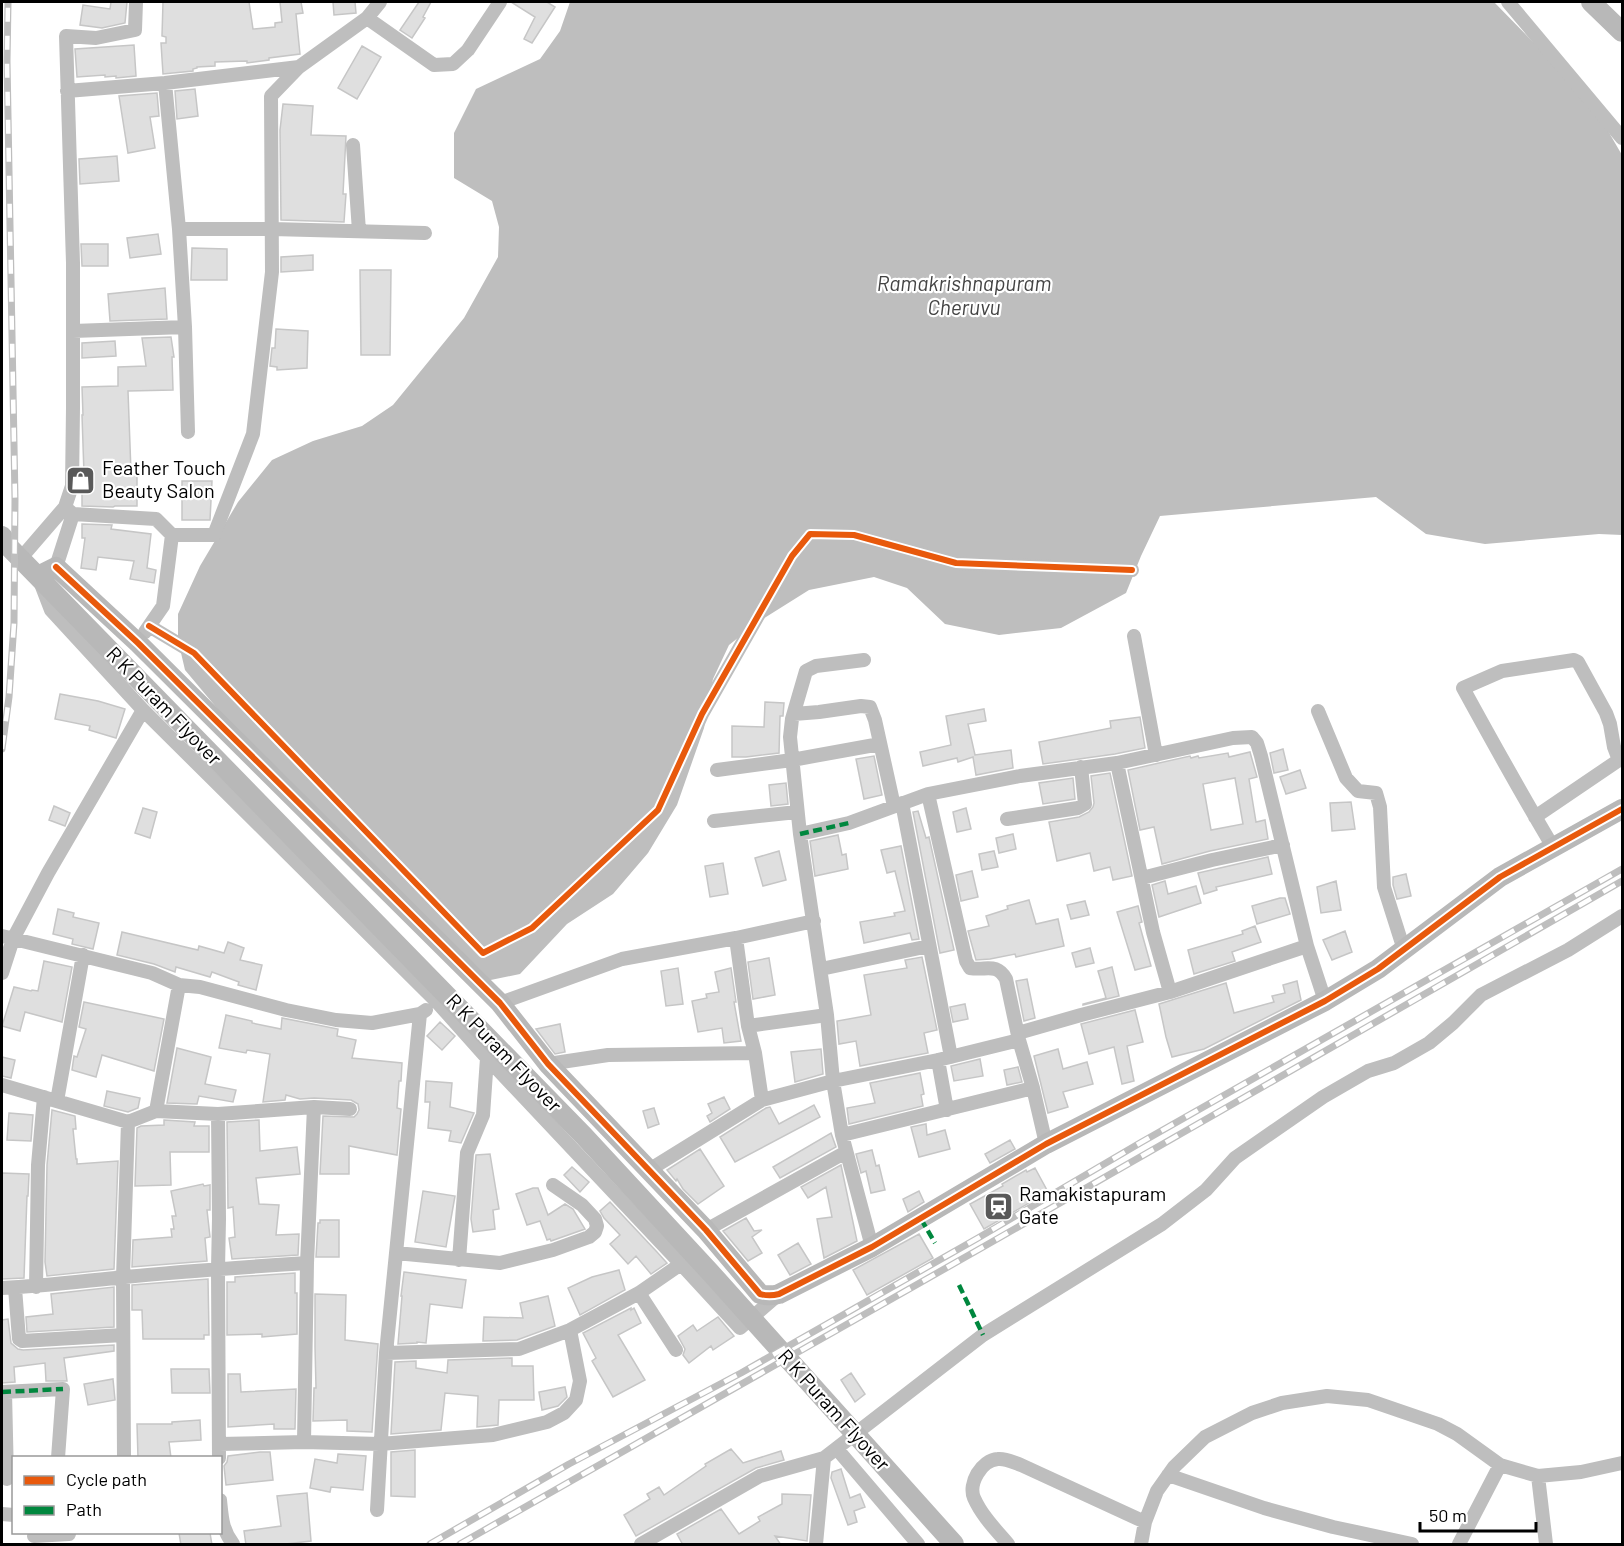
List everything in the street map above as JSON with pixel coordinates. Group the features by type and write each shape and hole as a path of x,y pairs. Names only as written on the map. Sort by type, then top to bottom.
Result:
{"street":[{"path":"56,567 72,486 73,263 66,36 96,38 135,30 136,2"},
{"path":"8,546 69,510 156,519 172,535 214,535 253,434 273,272 271,96 299,67 367,18 381,2"},
{"path":"367,18 434,65 453,63 468,50 500,2"},
{"path":"1508,2 1623,138"},
{"path":"1592,2 1623,32"},
{"path":"67,91 299,67"},
{"path":"165,82 179,229 188,432"},
{"path":"353,145 359,231"},
{"path":"179,229 425,233"},
{"path":"73,331 185,327"},
{"path":"464,968 483,953 532,928 658,810 702,714 792,556 810,534 854,535 956,563 1132,570"},
{"path":"138,643 163,606 172,535"},
{"name":"R K Puram Flyover","path":"8,546 584,1136 709,1271 954,1545"},
{"path":"56,567 38,576 51,610 143,710 437,1002 740,1328 779,1294"},
{"path":"56,567 138,643 500,1003 548,1064 706,1230 760,1294 772,1296 872,1247 1046,1144 1325,1001 1378,969 1500,877 1623,809"},
{"path":"149,626 194,653 483,953"},
{"path":"1134,636 1156,755"},
{"path":"864,660 816,666 806,671 790,737 797,812 821,969 833,1081 842,1135 872,1247"},
{"path":"1536,817 1619,760 1606,713 1578,662 1574,660 1502,671 1463,688 1553,848"},
{"path":"794,714 866,705 873,712 898,805 929,946 944,1058 947,1110"},
{"path":"2,973 7,937 48,873 143,710"},
{"path":"1318,711 1346,778 1358,791 1376,793 1380,807 1384,887 1404,950"},
{"path":"800,834 849,823 928,794 1020,776 1117,763 1233,738 1252,738 1257,743 1307,946 1325,1001"},
{"path":"717,770 792,760 880,744"},
{"path":"1117,763 1153,932 1170,992"},
{"path":"1007,819 1083,806 1085,804 1081,767"},
{"path":"928,794 966,961 970,968 995,968 1002,972 1006,979 1018,1037 1046,1144"},
{"path":"714,821 797,812"},
{"path":"1142,878 1283,845"},
{"path":"641,1545 760,1476 824,1458 983,1335 1162,1224 1206,1190 1235,1158 1323,1097 1368,1071 1394,1063 1429,1043 1481,995 1568,950 1623,916"},
{"path":"500,1003 622,959 814,921"},
{"path":"7,937 152,973 179,985 200,987 286,1010 360,1023 420,1014 437,1002"},
{"path":"736,938 748,1026 755,1053 762,1100"},
{"path":"821,969 929,946"},
{"path":"649,1170 762,1100 833,1081 944,1058 1018,1037 1081,1015 1170,992 1307,946"},
{"path":"36,1287 38,1165 83,955"},
{"path":"156,1111 179,985"},
{"path":"377,1510 386,1353 420,1014"},
{"path":"748,1026 827,1015"},
{"path":"548,1064 608,1055 755,1053"},
{"path":"459,1260 467,1153 483,1115 487,1058"},
{"path":"2,1085 128,1122 156,1111 218,1114 314,1107 350,1109"},
{"path":"842,1135 1033,1088"},
{"path":"304,1442 307,1263 314,1107"},
{"path":"218,1114 219,1451 304,1442 380,1444 494,1435 547,1422 564,1413 576,1400 580,1381 570,1330"},
{"path":"124,1456 123,1277 128,1122"},
{"path":"706,1230 846,1152"},
{"path":"396,1254 491,1263 510,1261 553,1250 589,1237 595,1232 597,1226 595,1218 582,1205 553,1185"},
{"path":"123,1335 20,1341 8,1288 307,1263"},
{"path":"386,1353 519,1348 570,1330 639,1293 681,1264"},
{"path":"639,1293 676,1350"},
{"path":"7,1479 3,1392 63,1389 58,1456"},
{"path":"1141,1545 1145,1522 1157,1491 1174,1467 1205,1437 1252,1413 1282,1403 1328,1396 1368,1400 1438,1424 1500,1465 1538,1476 1581,1472 1623,1462"},
{"path":"837,1449 918,1545"},
{"path":"816,1545 824,1458"},
{"path":"1008,1545 984,1515 972,1492 972,1485 981,1469 988,1462 997,1459 1021,1465 1145,1522"},
{"path":"1459,1545 1500,1465"},
{"path":"1168,1475 1264,1508 1412,1545"},
{"path":"1538,1476 1546,1545"},
{"path":"222,1522 233,1545"},
{"path":"34,1538 69,1537"}],"water":[{"name":"Ramakrishnapuram Cheruvu","path":"570,2 1494,2 1590,100 1622,155 1622,535 1599,534 1485,544 1426,534 1376,497 1160,516 1126,593 1061,628 999,635 945,624 907,588 874,577 809,590 758,622 729,645 713,679 704,728 677,805 648,853 613,894 567,924 520,974 481,982 247,744 185,670 178,640 178,614 200,566 238,502 272,460 313,441 362,426 393,405 464,318 498,257 499,227 492,201 454,178 454,133 476,89 540,59 560,31"}],"building":[{"path":"111,2 127,2 125,23 102,28 80,25 83,5 110,9"},
{"path":"163,2 249,2 253,29 275,27 275,23 282,22 280,2 301,2 303,13 296,14 300,54 247,63 247,61 215,62 215,66 163,74 161,43 166,43 166,37 162,36"},
{"path":"333,2 355,2 356,13 334,15"},
{"path":"419,2 431,2 423,17 425,18 412,38 400,30"},
{"path":"511,2 547,2 555,7 532,43 524,39 535,17"},
{"path":"134,45 136,76 77,77 75,49"},
{"path":"362,46 381,57 357,99 338,88"},
{"path":"195,89 198,116 177,119 175,91"},
{"path":"157,93 159,116 150,117 155,148 128,153 119,96"},
{"path":"283,104 313,106 311,135 346,136 344,222 281,220 280,130"},
{"path":"117,156 119,181 80,184 79,159"},
{"path":"158,234 161,254 130,258 127,238"},
{"path":"81,244 108,244 108,266 82,266"},
{"path":"192,248 227,249 227,280 191,280"},
{"path":"313,255 313,270 281,272 281,257"},
{"path":"360,270 391,270 390,355 361,355"},
{"path":"165,288 167,319 110,321 108,294"},
{"path":"276,329 308,331 307,368 277,370 277,367 270,366 272,348 275,348"},
{"path":"171,337 174,357 172,357 173,390 128,391 131,472 137,472 137,506 82,506 82,474 84,474 82,387 118,386 118,367 146,366 142,338"},
{"path":"115,341 116,356 82,358 82,343"},
{"path":"182,481 212,481 210,520 182,520"},
{"path":"82,524 112,525 111,529 151,534 147,568 156,570 154,583 130,579 134,561 98,557 96,570 81,568 85,538 82,538"},
{"path":"60,694 125,709 116,738 89,730 90,726 55,719"},
{"path":"765,702 784,703 783,716 780,716 779,753 732,757 732,726 764,727"},
{"path":"984,709 986,721 968,724 975,755 1011,750 1013,768 976,775 973,757 958,762 957,758 923,766 920,752 951,745 946,716"},
{"path":"1140,717 1145,748 1043,764 1039,742 1111,728 1110,721"},
{"path":"1283,749 1288,770 1274,773 1270,753"},
{"path":"1250,752 1257,777 1249,779 1256,822 1265,820 1268,839 1162,864 1154,827 1140,830 1128,770 1190,756 1199,758 1228,753 1229,757","holes":["1235,778 1243,824 1211,830 1203,784"]},
{"path":"874,756 882,795 864,799 856,759"},
{"path":"1300,770 1306,788 1286,794 1280,777"},
{"path":"1110,773 1132,876 1113,880 1110,867 1094,871 1090,853 1057,861 1049,822 1079,817 1089,812 1094,803 1091,776"},
{"path":"1073,778 1075,799 1043,804 1039,783"},
{"path":"786,783 788,804 771,806 769,785"},
{"path":"1351,802 1355,829 1332,831 1330,803"},
{"path":"54,806 70,813 65,826 49,820"},
{"path":"143,808 157,812 150,838 135,833"},
{"path":"966,808 971,829 957,832 953,812"},
{"path":"918,811 926,838 929,837 954,950 940,953 913,812"},
{"path":"1013,834 1016,849 999,853 996,838"},
{"path":"838,835 842,855 846,854 848,869 815,876 810,841"},
{"path":"901,846 919,939 912,940 910,933 864,943 860,922 895,916 894,913 905,911 895,871 887,873 881,850"},
{"path":"779,851 786,880 763,886 755,858"},
{"path":"994,851 998,867 982,870 979,854"},
{"path":"1268,857 1272,874 1216,887 1217,890 1204,894 1198,873"},
{"path":"723,863 728,894 710,897 705,866"},
{"path":"972,871 978,897 961,901 956,875"},
{"path":"1406,874 1411,896 1397,899 1393,877"},
{"path":"1165,881 1168,894 1196,886 1201,903 1159,917 1152,885"},
{"path":"1336,881 1341,910 1321,913 1317,887"},
{"path":"1285,898 1290,914 1257,924 1252,906"},
{"path":"1029,900 1036,924 1058,919 1064,946 1016,957 1015,954 976,960 968,931 989,926 986,916 1008,909 1007,906"},
{"path":"1085,901 1089,915 1071,919 1067,905"},
{"path":"1138,906 1142,922 1139,923 1151,966 1135,970 1117,912"},
{"path":"58,909 74,913 73,917 99,923 93,949 72,944 73,939 53,934"},
{"path":"1255,926 1261,942 1232,952 1235,961 1194,974 1188,950 1243,934 1242,931"},
{"path":"1345,931 1352,952 1332,960 1323,940"},
{"path":"122,932 198,950 199,946 224,953 228,942 244,948 240,960 262,965 256,990 238,985 239,982 212,972 210,977 176,967 175,972 117,955"},
{"path":"1090,948 1094,963 1076,967 1072,953"},
{"path":"922,957 937,1030 924,1033 928,1053 860,1066 856,1041 839,1044 837,1021 871,1015 864,975 907,968 905,960"},
{"path":"769,958 775,995 753,999 748,962"},
{"path":"44,961 72,967 62,1022 25,1012 20,1031 2,1026 14,987 38,991"},
{"path":"1112,967 1119,996 1083,1005 1106,998 1098,971"},
{"path":"678,968 683,1004 666,1006 661,971"},
{"path":"731,968 741,1041 724,1043 722,1028 698,1032 692,1001 707,998 706,994 719,992 715,972"},
{"path":"1027,979 1035,1018 1024,1021 1016,981"},
{"path":"1297,981 1301,1000 1204,1049 1172,1057 1159,1004 1226,983 1234,1013 1274,1002 1272,996 1285,993 1283,985"},
{"path":"84,1002 164,1019 154,1071 102,1055 96,1077 72,1070 74,1056 77,1057 86,1029 79,1027"},
{"path":"965,1004 968,1019 953,1022 950,1007"},
{"path":"1135,1010 1143,1042 1127,1046 1134,1081 1122,1084 1114,1047 1089,1054 1081,1024"},
{"path":"226,1015 281,1029 282,1018 338,1029 337,1036 356,1040 352,1058 402,1063 397,1108 401,1109 397,1155 349,1146 349,1174 320,1174 323,1116 354,1117 359,1110 358,1104 351,1100 300,1099 286,1095 285,1100 263,1102 270,1054 247,1050 246,1053 219,1048"},
{"path":"440,1022 455,1036 442,1050 427,1036"},
{"path":"560,1024 565,1052 555,1054 536,1029"},
{"path":"177,1048 211,1057 205,1084 236,1090 233,1102 199,1096 197,1104 167,1103"},
{"path":"821,1049 823,1074 795,1082 791,1052"},
{"path":"1058,1049 1063,1069 1087,1062 1093,1084 1063,1092 1068,1107 1048,1113 1034,1056"},
{"path":"2,1057 15,1060 11,1078 2,1076"},
{"path":"980,1059 983,1076 954,1081 951,1066"},
{"path":"1018,1067 1022,1082 1007,1085 1004,1070"},
{"path":"920,1073 924,1094 921,1095 923,1106 849,1124 847,1108 875,1103 870,1083"},
{"path":"426,1081 452,1083 450,1107 474,1113 461,1143 449,1141 451,1131 428,1128 430,1102 425,1102"},
{"path":"107,1091 140,1098 138,1108 128,1112 104,1106"},
{"path":"724,1097 730,1109 710,1122 707,1116 712,1113 708,1104"},
{"path":"814,1105 820,1117 735,1162 720,1137 766,1108 770,1107 779,1124"},
{"path":"654,1108 659,1124 648,1128 643,1111"},
{"path":"52,1110 75,1116 76,1129 73,1129 77,1164 118,1161 114,1269 47,1276 45,1262 47,1165"},
{"path":"9,1113 33,1115 31,1141 7,1140"},
{"path":"164,1120 195,1122 194,1126 209,1126 209,1152 170,1152 171,1185 135,1186 137,1128 164,1125"},
{"path":"259,1120 260,1151 297,1147 300,1174 256,1178 259,1204 279,1205 276,1235 299,1234 298,1255 232,1259 229,1238 235,1237 233,1207 228,1208 227,1122"},
{"path":"926,1124 927,1135 945,1130 950,1149 919,1157 911,1127"},
{"path":"831,1133 836,1147 780,1178 773,1167"},
{"path":"1010,1140 1015,1149 990,1163 985,1154"},
{"path":"700,1149 724,1186 698,1204 667,1170"},
{"path":"872,1150 876,1166 879,1165 885,1190 871,1193 866,1171 861,1173 856,1154"},
{"path":"490,1154 499,1209 493,1210 495,1229 473,1232 471,1219 476,1155"},
{"path":"841,1165 857,1241 824,1258 817,1219 832,1217 826,1187 808,1198 801,1187"},
{"path":"572,1167 589,1182 580,1192 564,1175"},
{"path":"1035,1168 1048,1192 984,1229 970,1204 1026,1170 1027,1172"},
{"path":"2,1173 29,1174 24,1278 2,1279"},
{"path":"203,1184 204,1186 210,1185 210,1210 207,1210 210,1237 205,1238 207,1261 132,1267 133,1240 172,1237 171,1229 174,1229 172,1216 176,1216 171,1191"},
{"path":"538,1188 548,1215 565,1204 573,1209 585,1229 551,1241 547,1240 540,1221 527,1225 516,1194"},
{"path":"423,1191 455,1196 446,1247 415,1242"},
{"path":"919,1191 924,1202 908,1212 903,1199"},
{"path":"610,1202 667,1263 651,1274 636,1256 628,1264 610,1244 620,1235 600,1211"},
{"path":"746,1218 754,1231 762,1230 752,1237 762,1253 748,1261 723,1231"},
{"path":"320,1220 339,1220 339,1257 316,1257"},
{"path":"919,1234 933,1258 867,1295 853,1270"},
{"path":"798,1243 811,1264 790,1275 778,1255"},
{"path":"619,1270 625,1290 580,1315 568,1288 592,1277"},
{"path":"404,1272 466,1280 462,1308 430,1304 426,1343 398,1344"},
{"path":"295,1273 297,1334 262,1337 262,1334 227,1335 227,1282 235,1282 235,1277"},
{"path":"208,1279 209,1335 204,1335 204,1339 143,1339 142,1310 132,1310 132,1285"},
{"path":"114,1287 114,1327 27,1332 26,1317 53,1314 51,1294"},
{"path":"315,1294 346,1295 345,1340 378,1344 372,1432 347,1431 347,1420 313,1421 314,1388 316,1388"},
{"path":"548,1296 555,1326 517,1340 483,1341 484,1317 523,1318 520,1303"},
{"path":"631,1308 631,1310 634,1308 641,1323 618,1335 645,1380 613,1397 592,1361 596,1358 583,1333"},
{"path":"718,1317 734,1336 713,1350 711,1346 689,1363 683,1355 685,1349 678,1336 693,1325 697,1331"},
{"path":"8,1319 11,1343 18,1349 114,1345 114,1351 64,1358 67,1381 46,1381 45,1363 14,1367 15,1382 2,1383 2,1320"},
{"path":"512,1358 512,1366 533,1366 534,1400 499,1400 498,1425 477,1427 478,1396 445,1393 441,1430 391,1434 395,1362 416,1361 416,1368 447,1373 448,1360"},
{"path":"171,1369 209,1369 210,1393 172,1393"},
{"path":"851,1373 865,1394 855,1402 841,1380"},
{"path":"228,1374 240,1374 241,1392 296,1389 295,1429 274,1429 274,1424 228,1427"},
{"path":"113,1379 115,1400 88,1405 84,1384"},
{"path":"565,1387 567,1397 558,1406 542,1410 539,1392"},
{"path":"200,1420 201,1440 169,1442 171,1456 138,1456 137,1424 172,1424 172,1422"},
{"path":"731,1449 743,1463 781,1451 784,1460 756,1468 636,1536 624,1515 650,1499 647,1494 659,1487 664,1495 706,1466 705,1464"},
{"path":"415,1450 415,1497 391,1496 391,1452"},
{"path":"270,1452 273,1480 226,1485 224,1466 228,1456"},
{"path":"338,1454 366,1456 363,1490 331,1487 330,1492 310,1488 315,1459 337,1463"},
{"path":"841,1469 850,1498 860,1494 865,1507 854,1511 857,1522 848,1525 831,1478 832,1472"},
{"path":"307,1493 311,1541 277,1545 246,1545 244,1531 281,1526 277,1496"},
{"path":"782,1494 811,1495 807,1541 775,1536 781,1545 683,1545 677,1534 721,1509 739,1534 760,1521 758,1517 782,1504"},
{"path":"179,1534 210,1534 212,1545 181,1545"}],"railway":[{"path":"2,749 9,697 14,623 15,499 7,61 8,2"},
{"path":"430,1544 569,1464 741,1373 1622,869"},
{"path":"460,1544 1622,881"}],"marked path":[{"path":"800,834 849,823"},
{"path":"921,1219 935,1243"},
{"path":"959,1285 983,1335"},
{"path":"2,1392 63,1389"}],"cycle path":[{"path":"149,626 194,653 483,953 532,928 658,810 702,714 792,556 810,534 854,535 956,563 1132,570"},
{"path":"56,567 138,643 500,1003 548,1064 706,1230 760,1294 765,1295 779,1294 872,1247 1046,1144 1325,1001 1378,969 1500,877 1622,809"}],"place":[{"name":"Feather Touch Beauty Salon","path":"81,480"},
{"name":"Ramakistapuram Gate","path":"998,1206"}]}
